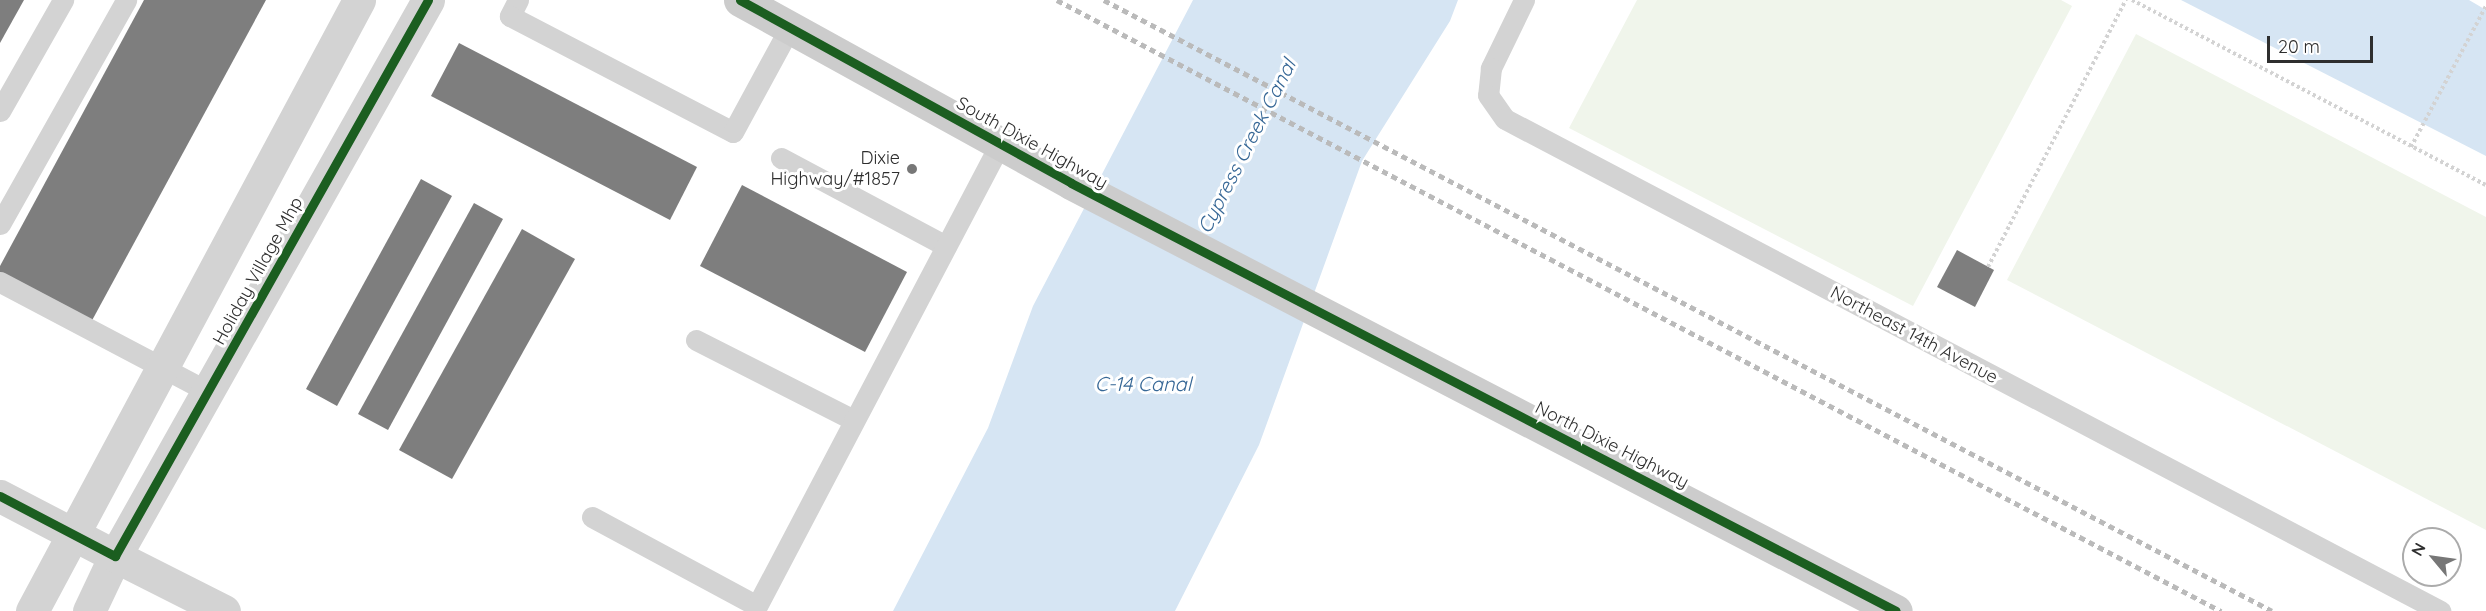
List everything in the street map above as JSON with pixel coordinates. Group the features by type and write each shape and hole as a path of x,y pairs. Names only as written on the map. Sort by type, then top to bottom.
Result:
{"main road":[{"name":"South Dixie Highway","path":"740,0 1071,183 1312,309"},
{"name":"North Dixie Highway","path":"1312,309 1896,611"}],"street":[{"path":"32,611 359,0"},
{"name":"Holiday Village Mhp","path":"89,611 115,556 428,0"},
{"path":"0,496 224,611"}],"lane":[{"path":"0,111 63,0"},
{"path":"0,224 126,0"},
{"path":"518,0 510,16 733,132 790,27"},
{"name":"Northeast 14th Avenue","path":"1524,0 1491,68 1488,95 1505,119 2440,611"},
{"path":"592,517 757,606 1000,144"},
{"path":"781,158 946,246"},
{"path":"0,282 209,392"},
{"path":"696,340 854,420"}],"path":[{"path":"1988,267 2126,0"},
{"path":"2132,0 2486,185"},
{"path":"2412,147 2486,6"}],"shaded area":[{"path":"1637,0 2061,0 2072,6 1913,306 1569,128"},
{"path":"2136,34 2486,217 2486,530 2007,280"}],"water":[{"name":"C-14 Canal","path":"1193,0 1458,0 1450,21 1362,161 1259,445 1175,611 893,611 988,428 1033,306"},
{"path":"2181,0 2469,0 2486,10 2486,156"}],"building":[{"path":"0,0 24,0 0,43"},
{"path":"144,0 266,0 89,326 0,278 0,266"},
{"path":"459,43 697,167 670,220 431,96"},
{"path":"421,179 452,196 337,406 306,389"},
{"path":"742,185 907,272 865,352 700,266"},
{"path":"474,203 503,219 388,430 358,414"},
{"path":"522,229 575,259 452,479 399,450"},
{"path":"1957,250 1994,270 1975,307 1937,287"}],"railway":[{"path":"1057,0 2221,611"},
{"path":"1104,0 2272,611"}],"cycle path":[{"path":"0,496 115,556 428,0"},
{"path":"740,0 1071,183 1896,611"}],"place":[{"name":"Dixie Highway/#1857","path":"912,169"}],"water label":[{"name":"Cypress Creek Canal","path":"1246,146"}]}
